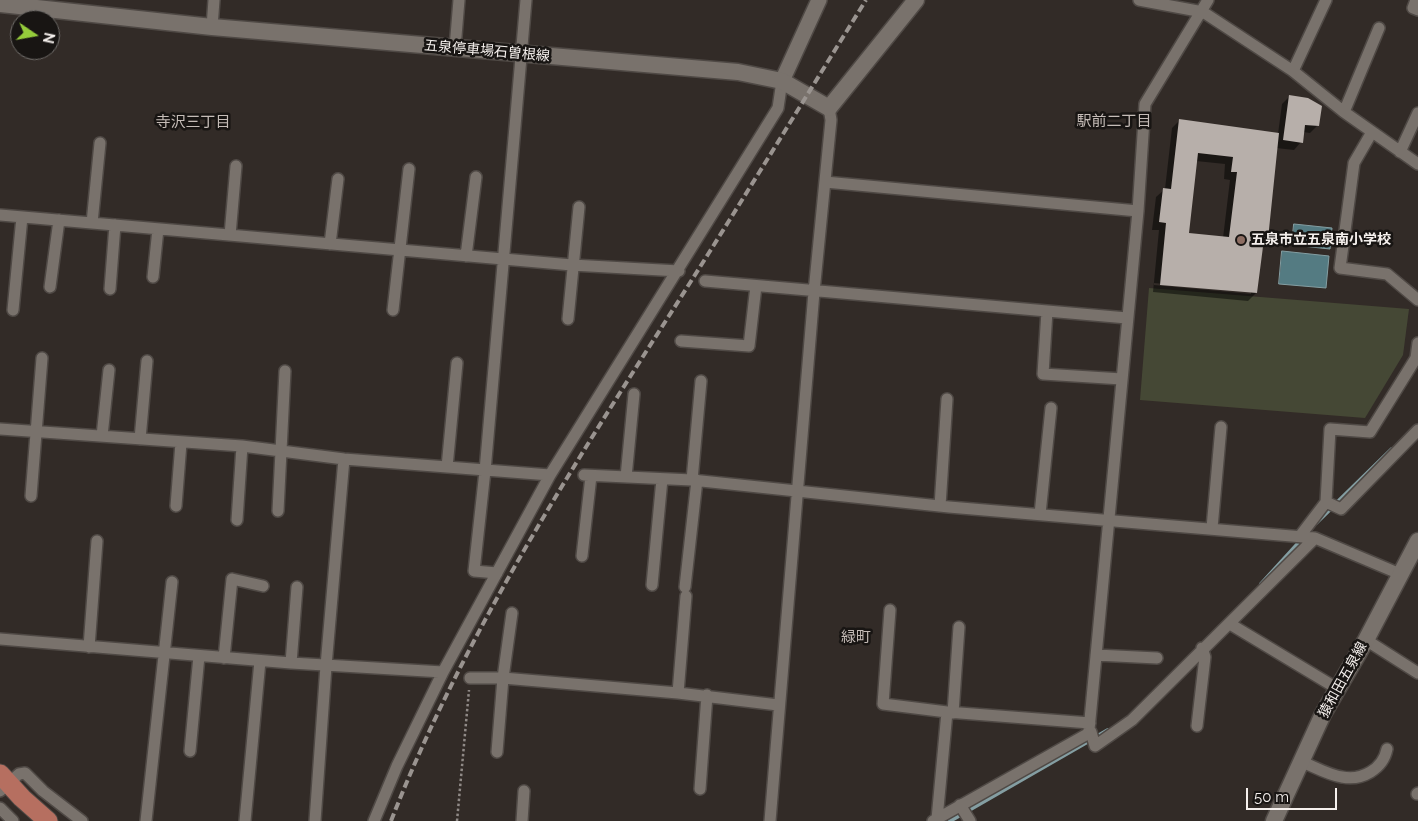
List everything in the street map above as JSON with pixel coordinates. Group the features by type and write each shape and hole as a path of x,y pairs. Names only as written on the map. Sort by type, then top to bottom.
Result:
{"main road":[{"path":"829,108 916,0"},
{"name":"五泉停車場石曽根線","path":"0,4 212,27 738,72 782,81 829,108"},
{"name":"猿和田五泉線","path":"1274,821 1300,761 1418,541"},
{"path":"3,782 48,821"}],"street":[{"path":"212,27 214,0"},
{"path":"455,48 459,0"},
{"path":"497,573 474,571 486,471 526,0"},
{"path":"374,821 397,766 443,672 550,475 778,108 782,81 819,0"},
{"path":"1139,0 1203,12 1293,71 1344,112 1418,164"},
{"path":"1208,0 1203,12 1145,104 1138,211 1090,728 1095,746 1132,720 1202,648 1230,624 1315,538"},
{"path":"1293,71 1326,0"},
{"path":"1416,0 1413,8 1418,10"},
{"path":"1344,112 1380,28"},
{"path":"770,821 778,705 831,120 829,108"},
{"path":"1400,152 1418,113"},
{"path":"1372,132 1354,163 1340,268 1387,274 1418,300"},
{"path":"92,223 100,143"},
{"path":"230,235 236,166"},
{"path":"393,310 409,169"},
{"path":"466,256 476,177"},
{"path":"330,244 338,179"},
{"path":"825,182 1138,211"},
{"path":"568,319 579,207"},
{"path":"0,215 572,265 678,271"},
{"path":"13,310 22,217"},
{"path":"50,288 58,220"},
{"path":"110,289 115,225"},
{"path":"153,276 158,229"},
{"path":"705,281 1127,318"},
{"path":"681,341 749,346 756,286"},
{"path":"1047,311 1043,374 1122,379"},
{"path":"1300,536 1326,502 1330,429 1370,432 1416,358 1418,343"},
{"path":"31,496 34,431 42,358"},
{"path":"140,439 147,361"},
{"path":"447,468 457,363"},
{"path":"102,436 109,370"},
{"path":"278,512 285,371"},
{"path":"678,693 701,381"},
{"path":"626,477 634,394"},
{"path":"940,506 947,399"},
{"path":"1040,514 1051,408"},
{"path":"1212,528 1220,427"},
{"path":"1326,502 1341,509 1418,430"},
{"path":"0,431 34,431 242,446 344,459 550,475"},
{"path":"176,506 181,443"},
{"path":"237,520 242,446"},
{"path":"315,821 344,459"},
{"path":"582,556 587,475 695,480 940,506 1300,536 1315,538 1400,574"},
{"path":"652,585 662,479"},
{"path":"89,647 97,541"},
{"path":"224,658 232,579 263,586"},
{"path":"146,821 172,582"},
{"path":"291,663 296,586"},
{"path":"890,610 883,704 1090,728"},
{"path":"497,752 503,678 512,613"},
{"path":"1230,624 1338,688"},
{"path":"935,820 950,712 958,627"},
{"path":"0,639 326,666 443,672"},
{"path":"1366,640 1418,673"},
{"path":"1197,726 1205,657 1202,648"},
{"path":"1096,655 1157,658"},
{"path":"190,751 199,656"},
{"path":"245,821 260,661"},
{"path":"470,678 503,678 707,695 778,705"},
{"path":"700,789 707,695"},
{"path":"935,820 1090,728"},
{"path":"1300,761 1342,777 1359,777 1378,768 1385,760 1388,749"},
{"path":"3,782 25,773 43,791 82,821"},
{"path":"522,821 524,791"},
{"path":"960,805 970,821"},
{"path":"0,808 13,821"}],"path":[{"path":"457,821 470,678"}],"green space":[{"path":"1149,288 1409,309 1403,355 1365,418 1140,400"}],"water":[{"path":"1294,224 1332,228 1330,249 1292,245"},
{"path":"1282,251 1329,256 1326,288 1279,284"}],"building":[{"path":"1289,95 1308,98 1322,106 1319,126 1305,125 1303,143 1283,140"},
{"path":"1179,119 1279,133 1268,239 1264,239 1257,293 1160,285 1166,223 1159,222 1163,188 1171,189","holes":["1198,153 1233,157 1231,172 1237,172 1229,237 1189,233"]}],"waterway":[{"path":"1316,523 1392,449"},
{"path":"1261,584 1302,539"},
{"path":"950,821 1108,730"}],"railway":[{"path":"391,821 419,753 450,687 484,622 557,494 866,0"}],"place":[{"name":"五泉市立五泉南小学校","path":"1241,240"}],"district":[{"name":"駅前二丁目","path":"1114,121"},
{"name":"寺沢三丁目","path":"193,122"},
{"name":"緑町","path":"856,637"}]}
